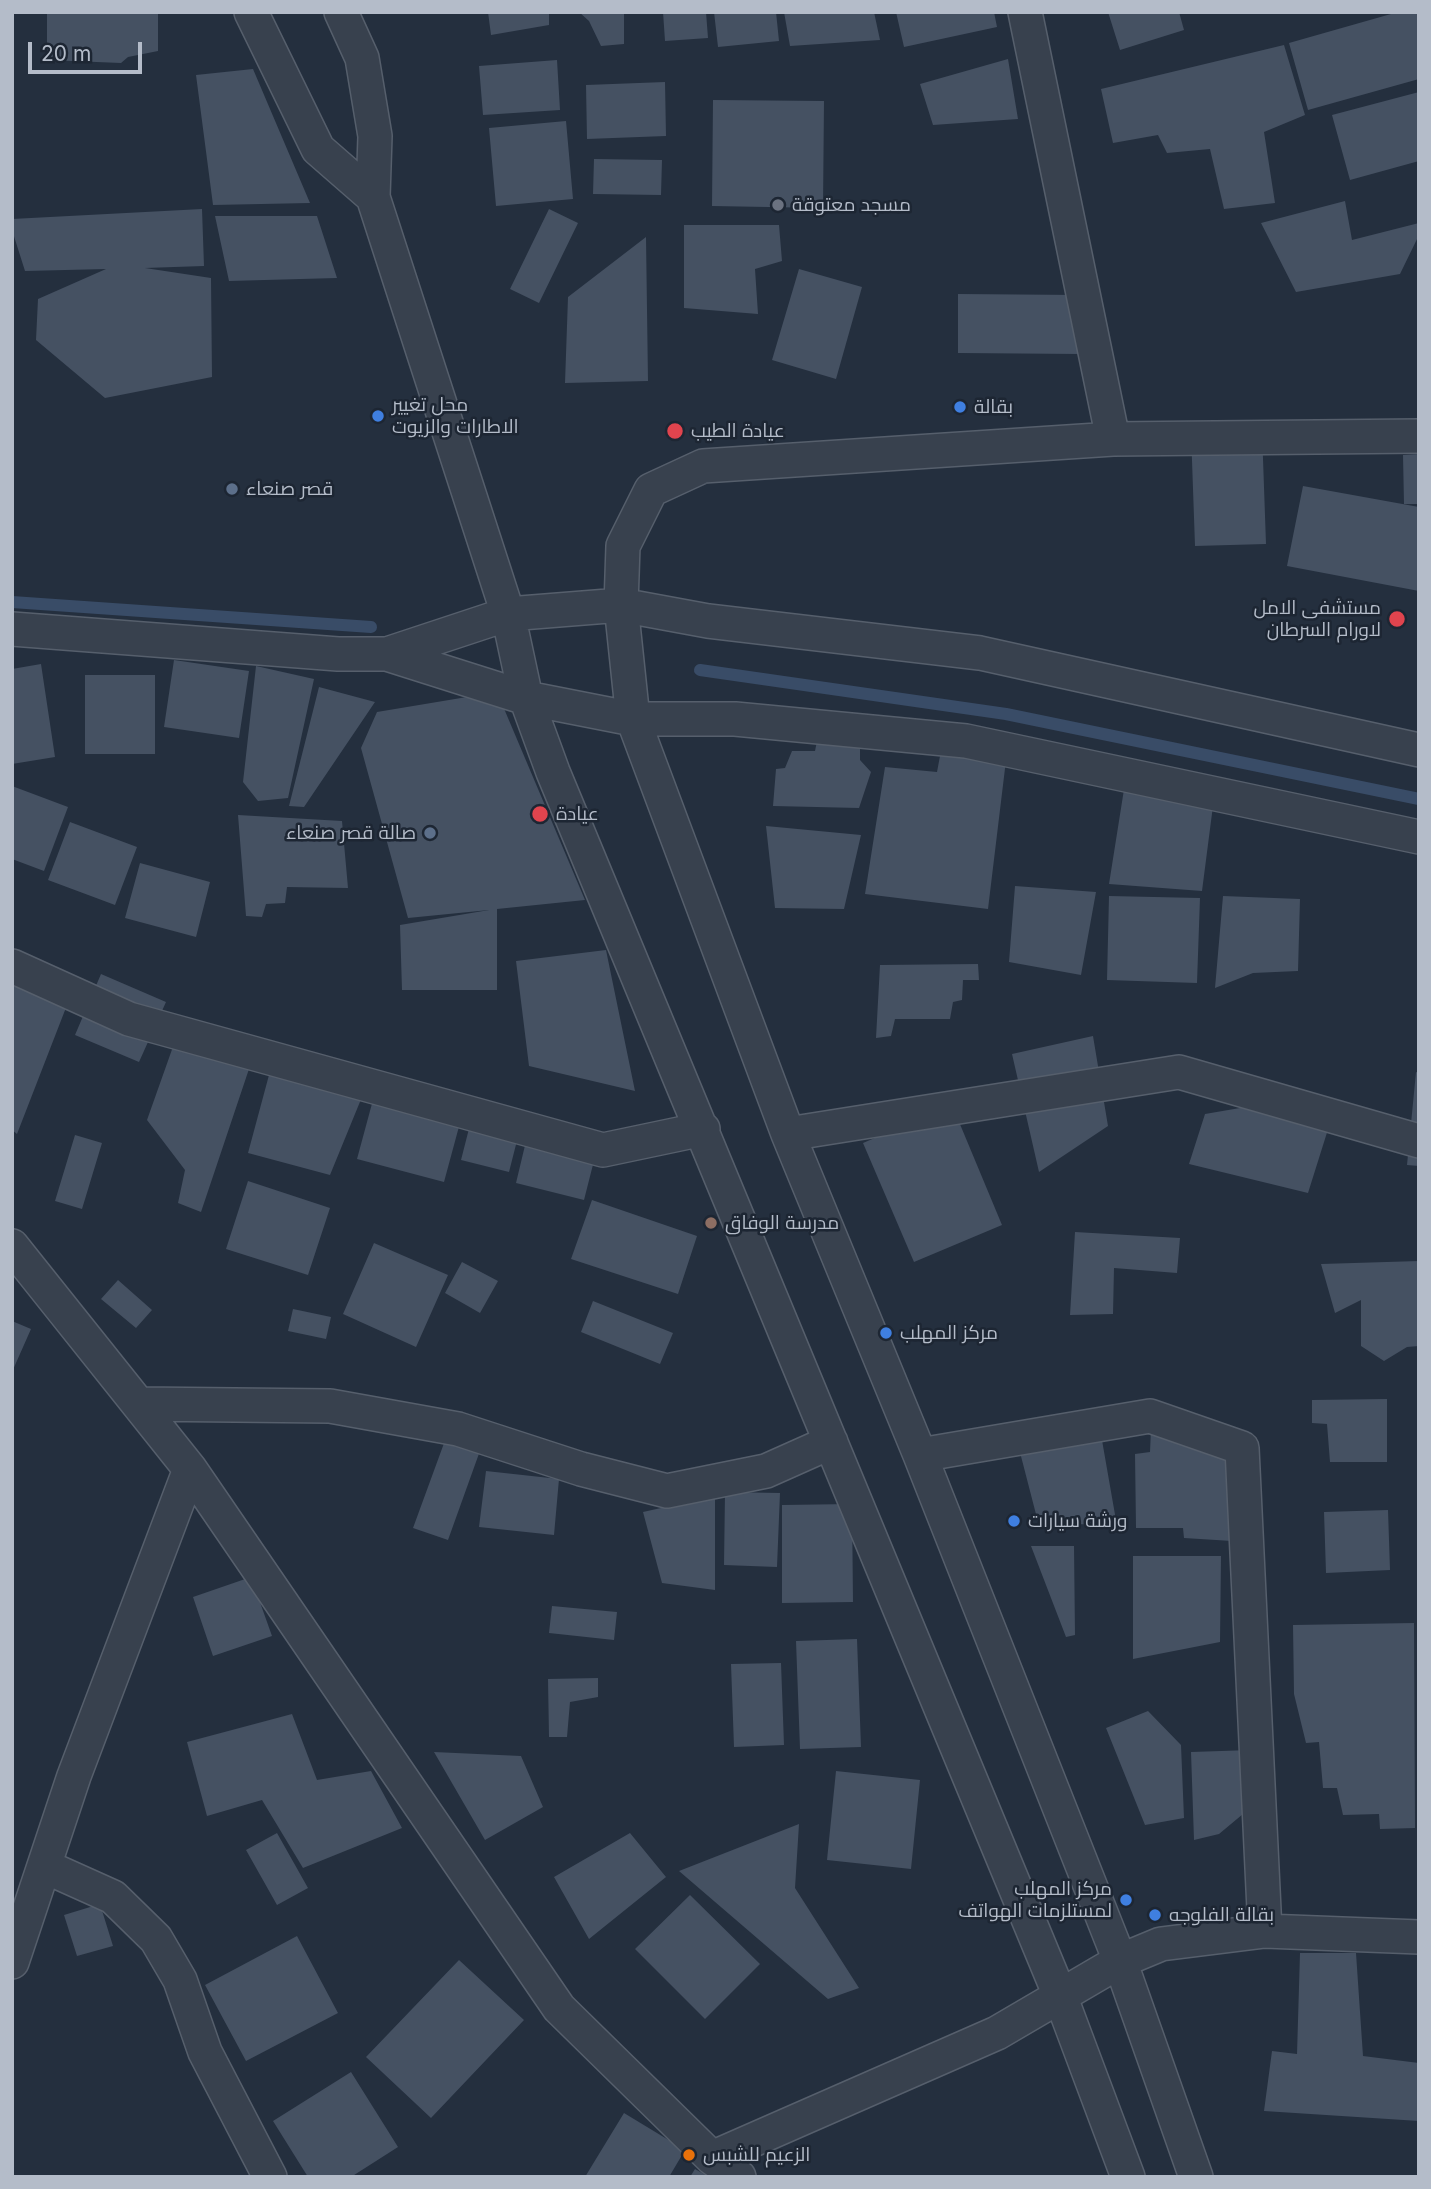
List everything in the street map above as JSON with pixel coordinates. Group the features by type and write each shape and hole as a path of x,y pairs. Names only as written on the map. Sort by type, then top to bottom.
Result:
{"street":[{"path":"251,12 318,149 373,197"},
{"path":"341,12 362,58 375,136 373,197 508,614 526,698 553,772 1061,1998 1128,2177"},
{"path":"1025,12 1113,439"},
{"path":"1196,2177 1120,1961 920,1455 788,1134 633,719 621,605 623,546 650,490 703,466 1113,439 1419,436"},
{"path":"387,654 508,614 621,605 708,621 980,653 1419,750"},
{"path":"12,629 324,653 387,654 526,698 633,719 734,719 966,741 1419,837"},
{"path":"12,966 129,1019 603,1150 703,1129"},
{"path":"788,1134 1179,1072 1419,1142"},
{"path":"12,1246 190,1469 559,2008 712,2158 739,2177"},
{"path":"139,1404 331,1406 458,1429 581,1469 667,1491 766,1471 831,1442"},
{"path":"920,1455 1150,1416 1242,1448 1265,1931"},
{"path":"12,1962 74,1776 190,1469"},
{"path":"44,1866 113,1897 156,1939 180,1980 205,2052 270,2177"},
{"path":"712,2158 997,2033 1061,1998 1120,1961 1161,1944 1265,1931 1419,1937"}],"building":[{"path":"47,12 158,12 158,51 128,57 121,63 47,60"},
{"path":"488,12 549,12 549,25 491,35"},
{"path":"579,12 624,12 624,44 601,46 589,21"},
{"path":"663,12 706,12 708,38 665,41"},
{"path":"714,12 776,12 779,41 718,47"},
{"path":"784,12 874,12 880,40 790,46"},
{"path":"896,12 994,12 997,27 904,47"},
{"path":"1108,12 1179,12 1184,30 1120,50"},
{"path":"1398,12 1419,12 1419,79 1308,110 1289,43"},
{"path":"1284,45 1305,115 1264,132 1275,203 1224,209 1210,149 1167,153 1158,135 1113,143 1101,89"},
{"path":"1008,59 1018,119 933,125 920,84"},
{"path":"557,60 560,110 483,115 479,66"},
{"path":"253,69 310,203 213,205 196,75"},
{"path":"665,82 666,136 587,139 586,85"},
{"path":"1419,92 1419,161 1350,180 1332,115"},
{"path":"713,100 824,101 823,208 712,206"},
{"path":"566,121 573,199 496,206 489,128"},
{"path":"594,159 662,160 661,195 593,194"},
{"path":"1345,201 1352,240 1419,223 1419,235 1400,274 1296,292 1261,223"},
{"path":"202,209 204,266 145,268 211,278 212,377 105,398 36,340 38,299 106,269 25,271 12,230 12,219"},
{"path":"549,209 578,223 539,303 510,289"},
{"path":"215,216 317,216 337,278 229,281"},
{"path":"684,225 779,225 782,261 755,269 758,314 684,308"},
{"path":"646,237 648,381 565,383 568,297"},
{"path":"799,269 862,287 836,379 772,360"},
{"path":"958,294 1080,295 1080,354 958,353"},
{"path":"1262,430 1266,544 1195,546 1191,432"},
{"path":"1419,454 1419,504 1404,504 1403,455"},
{"path":"1303,486 1419,507 1419,591 1287,566"},
{"path":"174,660 249,671 239,738 164,727"},
{"path":"41,664 55,757 12,764 12,669"},
{"path":"256,666 314,679 288,798 258,801 243,782"},
{"path":"85,675 155,675 155,754 85,754"},
{"path":"319,687 375,702 304,807 289,806"},
{"path":"497,692 585,900 497,909 497,990 402,990 400,925 489,910 408,918 361,748 377,712"},
{"path":"819,731 860,738 860,760 871,772 859,808 773,806 776,769 785,768 792,751 815,751"},
{"path":"943,740 1007,752 988,909 865,894 885,767 937,772"},
{"path":"1125,783 1214,798 1202,891 1109,884"},
{"path":"12,786 68,807 44,871 12,859"},
{"path":"238,815 342,821 348,888 287,887 285,903 266,904 262,917 246,916"},
{"path":"70,822 137,847 115,905 48,880"},
{"path":"766,826 861,835 844,909 775,908"},
{"path":"140,863 210,882 196,937 125,918"},
{"path":"1015,886 1096,892 1081,975 1009,962"},
{"path":"1109,896 1200,898 1197,983 1107,980"},
{"path":"1223,896 1300,899 1298,971 1253,973 1215,988"},
{"path":"606,950 635,1091 529,1066 516,961"},
{"path":"12,957 74,987 17,1134 12,1130"},
{"path":"978,964 979,980 963,980 962,1000 953,1002 950,1019 895,1019 891,1036 876,1038 880,965"},
{"path":"101,974 166,1002 139,1062 75,1035"},
{"path":"1093,1036 1108,1126 1039,1172 1012,1054"},
{"path":"175,1041 250,1066 201,1212 178,1203 185,1170 147,1120"},
{"path":"1416,1072 1419,1073 1419,1166 1407,1165"},
{"path":"269,1075 364,1092 330,1175 248,1153"},
{"path":"377,1085 464,1108 444,1182 357,1159"},
{"path":"1269,1103 1330,1123 1308,1193 1189,1164 1205,1114"},
{"path":"952,1105 1002,1225 914,1262 863,1143"},
{"path":"474,1109 522,1121 509,1172 461,1160"},
{"path":"532,1116 601,1133 584,1200 516,1183"},
{"path":"75,1135 102,1143 82,1209 55,1201"},
{"path":"248,1181 330,1208 308,1275 226,1249"},
{"path":"592,1200 697,1236 678,1294 571,1259"},
{"path":"1075,1232 1180,1238 1177,1273 1114,1268 1113,1314 1070,1315"},
{"path":"374,1243 448,1275 416,1347 343,1314"},
{"path":"1419,1261 1419,1346 1407,1347 1384,1361 1361,1346 1361,1300 1335,1313 1321,1264"},
{"path":"462,1262 498,1281 480,1313 445,1293"},
{"path":"118,1280 152,1310 136,1328 101,1299"},
{"path":"593,1301 673,1333 660,1364 581,1332"},
{"path":"293,1309 331,1317 326,1339 288,1331"},
{"path":"12,1321 31,1329 12,1372"},
{"path":"1387,1399 1387,1462 1330,1462 1327,1424 1312,1423 1312,1400"},
{"path":"1152,1406 1232,1431 1232,1541 1184,1538 1183,1528 1136,1528 1135,1454 1150,1452"},
{"path":"1099,1423 1117,1526 1038,1522 1015,1433"},
{"path":"447,1435 481,1448 448,1540 413,1528"},
{"path":"486,1471 559,1479 554,1535 479,1527"},
{"path":"725,1492 780,1493 777,1567 724,1565"},
{"path":"715,1496 715,1590 662,1583 643,1512"},
{"path":"852,1504 853,1602 782,1603 782,1505"},
{"path":"1388,1510 1390,1570 1326,1573 1324,1512"},
{"path":"1031,1546 1074,1546 1075,1635 1066,1637"},
{"path":"1133,1556 1221,1556 1220,1642 1133,1659"},
{"path":"251,1577 272,1636 213,1656 193,1597"},
{"path":"552,1606 617,1612 614,1640 549,1633"},
{"path":"1414,1623 1415,1828 1380,1829 1379,1814 1343,1815 1337,1788 1323,1788 1319,1742 1306,1743 1294,1694 1293,1625"},
{"path":"857,1639 861,1747 800,1749 796,1641"},
{"path":"781,1663 784,1745 734,1747 731,1664"},
{"path":"598,1678 598,1697 570,1702 567,1737 549,1737 548,1679"},
{"path":"1148,1711 1181,1745 1184,1818 1145,1825 1106,1728"},
{"path":"292,1714 317,1780 371,1771 402,1828 303,1868 262,1800 207,1816 187,1742"},
{"path":"1251,1750 1243,1814 1219,1834 1194,1840 1191,1752"},
{"path":"434,1752 521,1756 543,1807 485,1840"},
{"path":"836,1771 920,1780 911,1869 827,1860"},
{"path":"799,1824 795,1888 859,1988 828,1999 679,1871"},
{"path":"277,1833 308,1888 277,1905 246,1850"},
{"path":"630,1833 666,1877 589,1939 554,1877"},
{"path":"690,1895 760,1964 705,2019 635,1949"},
{"path":"100,1904 113,1946 77,1956 64,1915"},
{"path":"297,1936 338,2013 246,2061 205,1985"},
{"path":"1300,1953 1356,1953 1363,2056 1419,2063 1419,2121 1264,2111 1272,2051 1297,2054"},
{"path":"459,1960 524,2020 431,2118 366,2057"},
{"path":"351,2072 398,2147 351,2177 308,2177 273,2121"},
{"path":"624,2113 685,2150 669,2177 585,2177"},
{"path":"695,2169 709,2177 690,2177"}],"waterway":[{"path":"12,602 371,627"},
{"path":"700,670 1006,714 1419,799"}],"place":[{"name":"مسجد معتوقة","path":"778,205"},
{"name":"بقالة","path":"960,407"},
{"name":"محل تغيير الاطارات والزيوت","path":"378,416"},
{"name":"عيادة الطيب","path":"675,431"},
{"name":"قصر صنعاء","path":"232,489"},
{"name":"مستشفى الامل لاورام السرطان","path":"1397,619"},
{"name":"عيادة","path":"540,814"},
{"name":"صالة قصر صنعاء","path":"430,833"},
{"name":"مدرسة الوفاق","path":"711,1223"},
{"name":"مركز المهلب","path":"886,1333"},
{"name":"ورشة سيارات","path":"1014,1521"},
{"name":"مركز المهلب لمستلزمات الهواتف","path":"1126,1900"},
{"name":"بقالة الفلوجه","path":"1155,1915"},
{"name":"الزعيم للشبس","path":"689,2155"}]}
